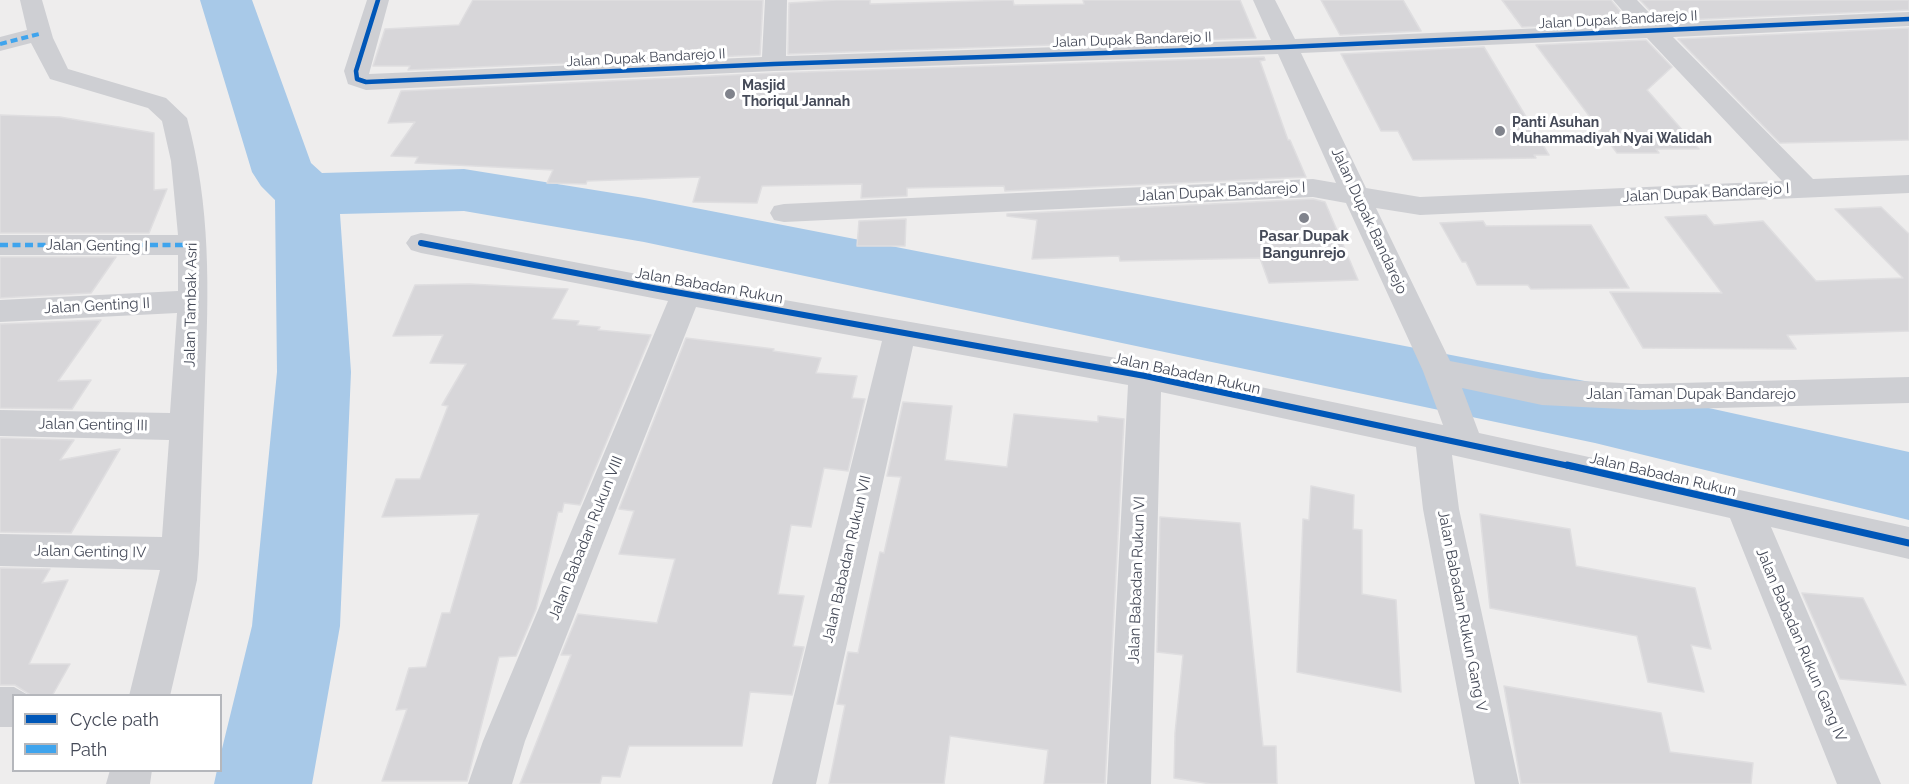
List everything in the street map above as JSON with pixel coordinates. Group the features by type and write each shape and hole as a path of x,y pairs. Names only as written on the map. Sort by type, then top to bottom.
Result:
{"street":[{"name":"Jalan Tambak Asri","path":"31,0 39,34 58,74 157,103 174,118 185,161 193,245 193,301 180,554 178,580 150,694"},
{"name":"Jalan Dupak Bandarejo II","path":"378,0 356,71 357,79 366,82 774,64 1285,47 1909,19"},
{"path":"774,64 776,0"},
{"name":"Jalan Dupak Bandarejo","path":"1264,0 1441,375 1454,437"},
{"path":"1624,0 1805,188"},
{"path":"0,44 39,34"},
{"name":"Jalan Dupak Bandarejo I","path":"784,213 1313,188 1420,206 1909,184"},
{"name":"Jalan Babadan Rukun","path":"421,243 686,294 1144,376 1454,437 1744,507 1909,543"},
{"name":"Jalan Genting I","path":"0,245 193,245"},
{"name":"Jalan Babadan Rukun VIII","path":"490,784 517,709 686,294"},
{"name":"Jalan Genting II","path":"0,311 193,301"},
{"name":"Jalan Babadan Rukun VII","path":"794,784 900,333"},
{"name":"Jalan Taman Dupak Bandarejo","path":"1441,375 1542,392 1642,397 1909,390"},
{"name":"Jalan Babadan Rukun VI","path":"1128,784 1144,376"},
{"name":"Jalan Genting III","path":"0,423 186,427"},
{"name":"Jalan Babadan Rukun Gang V","path":"1454,437 1441,509 1497,784"},
{"name":"Jalan Babadan Rukun Gang IV","path":"1744,507 1860,784"},
{"name":"Jalan Genting IV","path":"0,550 180,554"}],"building":[{"path":"473,0 763,0 760,55 408,70 410,66 373,66 385,29 459,25"},
{"path":"870,0 870,4 1013,0 1014,5 1084,4 1083,0 1240,0 1256,38 788,54 789,3"},
{"path":"1321,0 1403,0 1421,31 1340,35"},
{"path":"1502,0 1611,0 1629,22 1522,27"},
{"path":"1640,0 1909,0 1909,10 1660,21"},
{"path":"1909,28 1909,140 1780,143 1678,39"},
{"path":"1646,40 1672,67 1647,90 1699,149 1656,149 1659,153 1617,153 1536,45"},
{"path":"1484,47 1549,155 1534,155 1536,158 1413,160 1398,131 1381,131 1341,54"},
{"path":"1264,57 1265,60 1260,61 1288,140 1306,177 1005,191 1004,186 907,188 907,196 861,198 862,184 762,186 757,203 693,202 700,177 587,181 586,184 547,183 553,170 415,163 418,157 391,156 415,122 388,123 401,91 774,73"},
{"path":"0,115 60,117 154,133 154,190 167,189 149,233 0,233"},
{"path":"1313,199 1325,202 1358,280 1269,283 1260,258 1120,261 1119,256 1032,259 1037,220 1007,216 1007,214"},
{"path":"1881,207 1909,234 1909,331 1787,335 1796,349 1643,348 1610,292 1722,293 1665,217 1706,215 1714,225 1763,221 1816,281 1903,278 1835,209"},
{"path":"906,219 905,246 857,246 859,221"},
{"path":"1483,221 1486,226 1591,225 1629,288 1531,289 1528,285 1477,285 1466,262 1462,262 1440,223"},
{"path":"0,257 116,257 91,293 0,298"},
{"path":"469,284 568,289 552,319 579,321 577,325 600,327 598,330 651,335 580,505 564,503 562,512 558,512 536,609 516,656 499,657 467,781 382,781 407,709 396,710 409,668 426,667 442,613 450,613 479,514 382,517 396,479 420,479 448,406 442,405 466,364 430,363 443,335 393,336 415,285"},
{"path":"101,320 58,381 91,380 72,409 0,408 0,324"},
{"path":"686,338 774,349 773,351 821,358 816,373 857,376 852,398 865,399 848,471 824,468 811,527 791,525 778,594 804,596 793,646 804,647 792,695 750,692 742,746 629,746 620,777 602,776 600,784 520,784 571,655 561,655 578,614 657,623 675,559 619,554 634,511 619,509"},
{"path":"903,402 952,406 945,460 1007,467 1014,414 1098,422 1098,416 1124,419 1105,784 1044,784 1048,750 950,736 944,784 829,784 845,705 837,704 848,652 858,653 880,552 884,553 901,477 887,476"},
{"path":"0,438 74,440 60,460 120,449 71,533 0,532"},
{"path":"1311,486 1354,495 1353,529 1362,530 1362,594 1396,600 1401,692 1297,672 1303,519 1309,520"},
{"path":"1480,514 1570,529 1576,566 1695,588 1711,649 1691,645 1704,692 1648,682 1637,636 1490,608"},
{"path":"1160,517 1240,523 1263,746 1276,746 1277,784 1211,784 1174,778 1175,733 1183,655 1157,652"},
{"path":"0,568 50,569 42,583 68,580 29,664 70,664 53,694 29,694 15,685 0,685"},
{"path":"1802,593 1863,598 1906,685 1840,679"},
{"path":"1504,686 1661,713 1670,752 1753,763 1751,784 1521,784"}],"waterway":[{"path":"226,0 283,172 307,194"},
{"path":"307,194 464,190 644,220 1595,413 1909,486"},
{"path":"263,784 296,626 314,372 307,194"}],"marked path":[{"path":"0,44 39,34"},
{"path":"0,245 193,245"}],"cycle path":[{"path":"378,0 356,71 357,79 366,82 774,64 1285,47 1909,19"},
{"path":"421,243 653,288 1145,376 1561,464 1909,543"}],"place":[{"name":"Masjid Thoriqul Jannah","path":"730,94"},
{"name":"Panti Asuhan Muhammadiyah Nyai Walidah","path":"1500,131"},
{"name":"Pasar Dupak Bangunrejo","path":"1304,218"}]}
